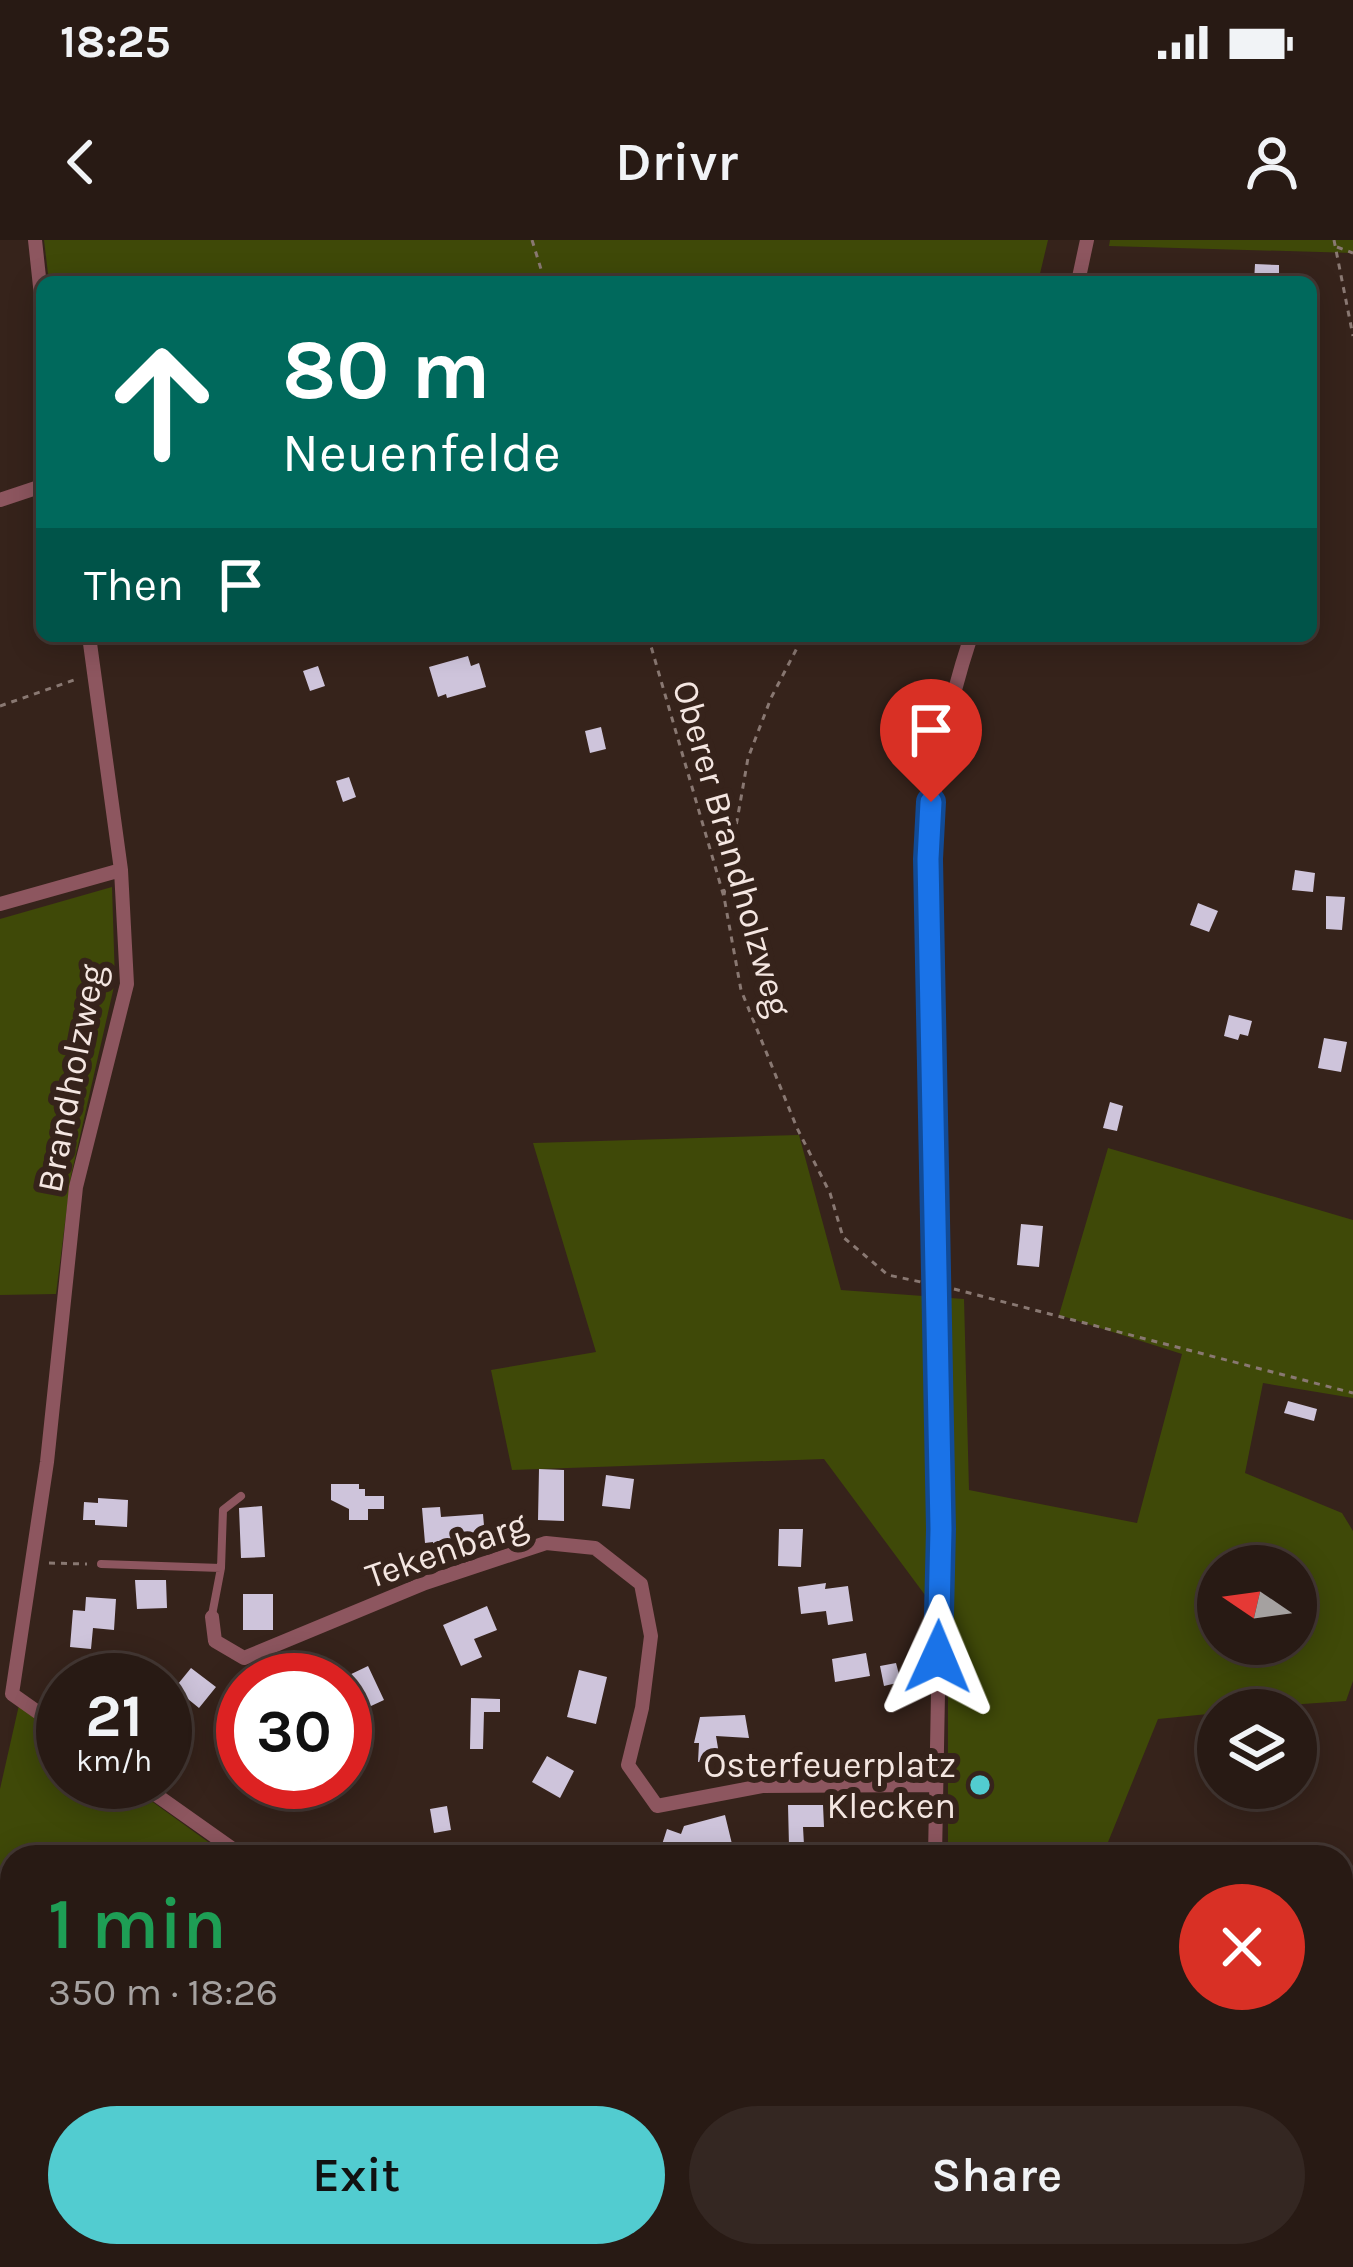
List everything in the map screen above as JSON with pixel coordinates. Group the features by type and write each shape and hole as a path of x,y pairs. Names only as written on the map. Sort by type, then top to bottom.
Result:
{"street":[{"path":"35,240 39,276"},
{"path":"1079,276 1087,240"},
{"path":"0,500 36,489"},
{"name":"Brandholzweg","path":"36,1711 12,1694 46,1462 76,1187 127,984 121,870 90,642"},
{"path":"935,1845 940,1464 928,859 931,802 946,714 969,642"},
{"path":"0,904 121,870"},
{"name":"Tekenbarg","path":"212,1616 215,1641 244,1658 425,1583 546,1543 595,1548 641,1584 651,1636 628,1765 657,1806 762,1786 934,1786"},
{"path":"176,1809 227,1845"}],"lane":[{"path":"212,1616 221,1568 223,1510 242,1496"},
{"path":"101,1564 221,1568"}],"path":[{"path":"532,240 543,276"},
{"path":"1335,243 1353,253"},
{"path":"1335,243 1353,336"},
{"name":"Oberer Brandholzweg","path":"650,642 724,897 741,990 797,1128 830,1193 843,1237 888,1276 1353,1393"},
{"path":"724,897 748,758 797,648"},
{"path":"0,706 96,673"},
{"path":"32,1562 101,1564"}],"green space":[{"path":"44,240 1048,240 1039,276 48,276"},
{"path":"1110,240 1353,240 1353,253 1109,246"},
{"path":"112,887 115,982 71,1176 56,1294 0,1295 0,919"},
{"path":"799,1135 841,1290 964,1299 969,1490 1137,1523 1182,1354 1059,1315 1108,1148 1353,1220 1353,1398 1263,1383 1245,1473 1342,1513 1353,1531 1353,1681 1346,1701 1317,1703 1317,1689 1197,1689 1197,1715 1158,1719 1107,1845 948,1845 948,1626 824,1459 512,1470 491,1370 596,1352 533,1143"},
{"path":"19,1705 36,1717 36,1809 162,1809 212,1845 0,1845 0,1789"}],"building":[{"path":"1255,264 1279,265 1279,276 1254,276"},
{"path":"468,656 471,666 479,663 486,687 438,697 429,667"},
{"path":"318,666 325,686 310,691 303,671"},
{"path":"601,727 606,749 590,753 585,731"},
{"path":"349,777 356,797 343,802 336,781"},
{"path":"1295,870 1315,873 1313,892 1292,890"},
{"path":"1326,896 1345,897 1342,930 1326,929"},
{"path":"1198,903 1218,911 1209,932 1190,925"},
{"path":"1229,1015 1252,1021 1248,1036 1240,1034 1238,1040 1224,1036"},
{"path":"1324,1038 1347,1042 1341,1072 1318,1068"},
{"path":"1110,1102 1123,1106 1117,1131 1103,1128"},
{"path":"1021,1224 1043,1226 1039,1267 1017,1265"},
{"path":"1288,1401 1317,1409 1314,1421 1284,1413"},
{"path":"539,1469 564,1470 564,1521 538,1520"},
{"path":"606,1475 634,1479 630,1509 602,1506"},
{"path":"331,1484 359,1484 365,1496 384,1496 384,1509 368,1509 368,1520 349,1520 349,1509 331,1500"},
{"path":"98,1498 128,1500 127,1527 83,1520 84,1502 98,1503"},
{"path":"262,1506 265,1557 241,1558 239,1508"},
{"path":"440,1507 441,1517 483,1514 485,1537 446,1540 446,1548 433,1549 433,1542 425,1543 422,1508"},
{"path":"779,1529 803,1529 801,1567 778,1566"},
{"path":"135,1580 166,1580 167,1608 137,1609"},
{"path":"826,1583 825,1589 848,1586 853,1621 828,1625 826,1611 801,1614 798,1587"},
{"path":"243,1594 273,1594 273,1630 243,1630"},
{"path":"86,1597 116,1599 114,1630 93,1628 91,1649 70,1647 73,1610 85,1611"},
{"path":"487,1606 497,1630 474,1639 482,1657 461,1666 443,1625"},
{"path":"866,1653 870,1676 835,1682 832,1659"},
{"path":"896,1663 901,1682 884,1686 880,1666"},
{"path":"192,1669 216,1687 199,1708 192,1702"},
{"path":"579,1670 607,1677 596,1724 567,1717"},
{"path":"372,1674 384,1700 372,1706"},
{"path":"471,1698 500,1699 500,1712 484,1712 483,1749 470,1749"},
{"path":"745,1715 749,1738 716,1736 720,1760 698,1762 699,1743 694,1743 700,1717"},
{"path":"547,1756 574,1771 560,1798 532,1782"},
{"path":"788,1805 823,1805 824,1827 803,1827 804,1845 789,1845"},
{"path":"447,1806 451,1830 434,1833 430,1809"},
{"path":"725,1815 732,1844 662,1845 667,1829 681,1834 684,1826"}],"place":[{"name":"Osterfeuerplatz Klecken","path":"980,1785"}],"route":[{"path":"931,802 928,859 941,1529 938,1657"}]}
